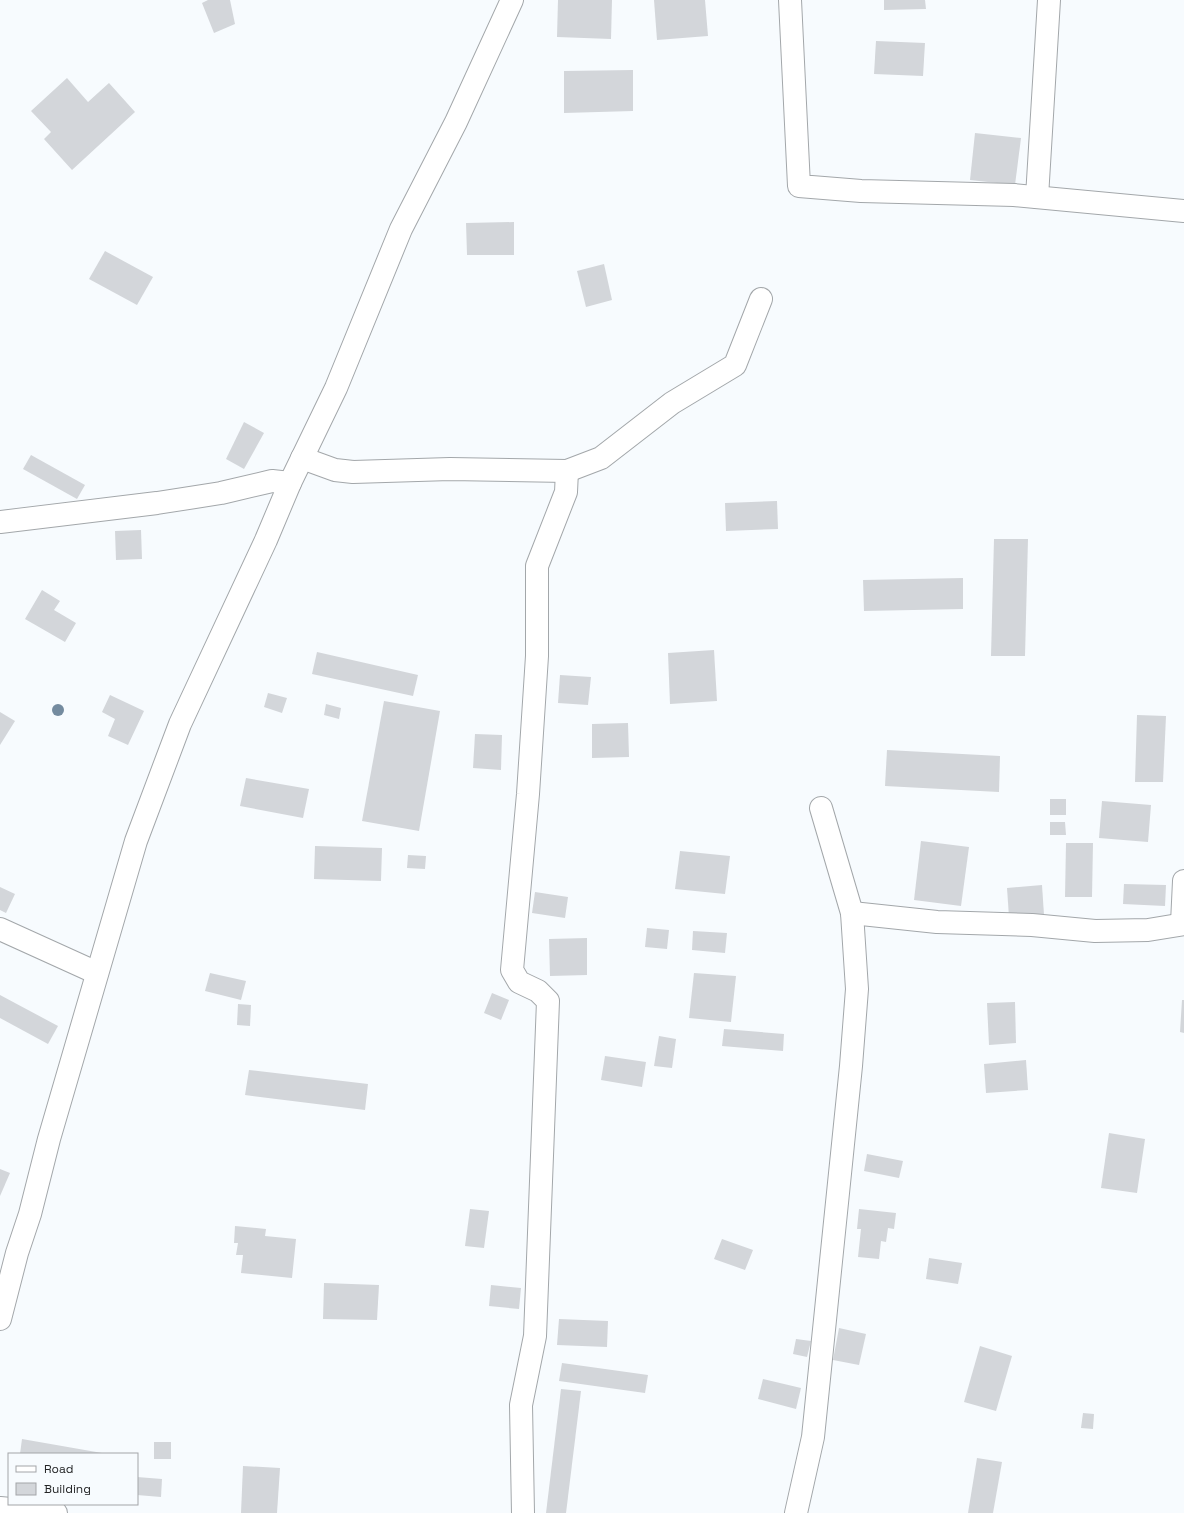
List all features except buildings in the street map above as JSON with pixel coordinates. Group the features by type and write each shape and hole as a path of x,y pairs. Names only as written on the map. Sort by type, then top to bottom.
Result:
{"street":[{"path":"0,1319 9,1249 30,1214 49,1139 136,841 180,724 266,540 290,483 336,388 401,229 456,122 512,0"},
{"path":"790,0 799,186 861,191 1014,195 1184,211"},
{"path":"1037,197 1050,0"},
{"path":"302,458 334,470 353,472 450,469 566,471 601,458 672,403 735,365 761,299"},
{"path":"523,1513 521,1405 535,1336 548,1001 538,991 519,982 512,970 529,786 537,656 537,566 566,492 566,471"},
{"path":"0,522 157,503 221,493 272,480 290,483"},
{"path":"796,1513 813,1437 858,989 852,913 821,808"},
{"path":"852,913 937,922 1032,925 1095,931 1148,930 1183,924 1184,881"},
{"path":"0,929 97,973"},
{"path":"0,1508 56,1513"}]}
